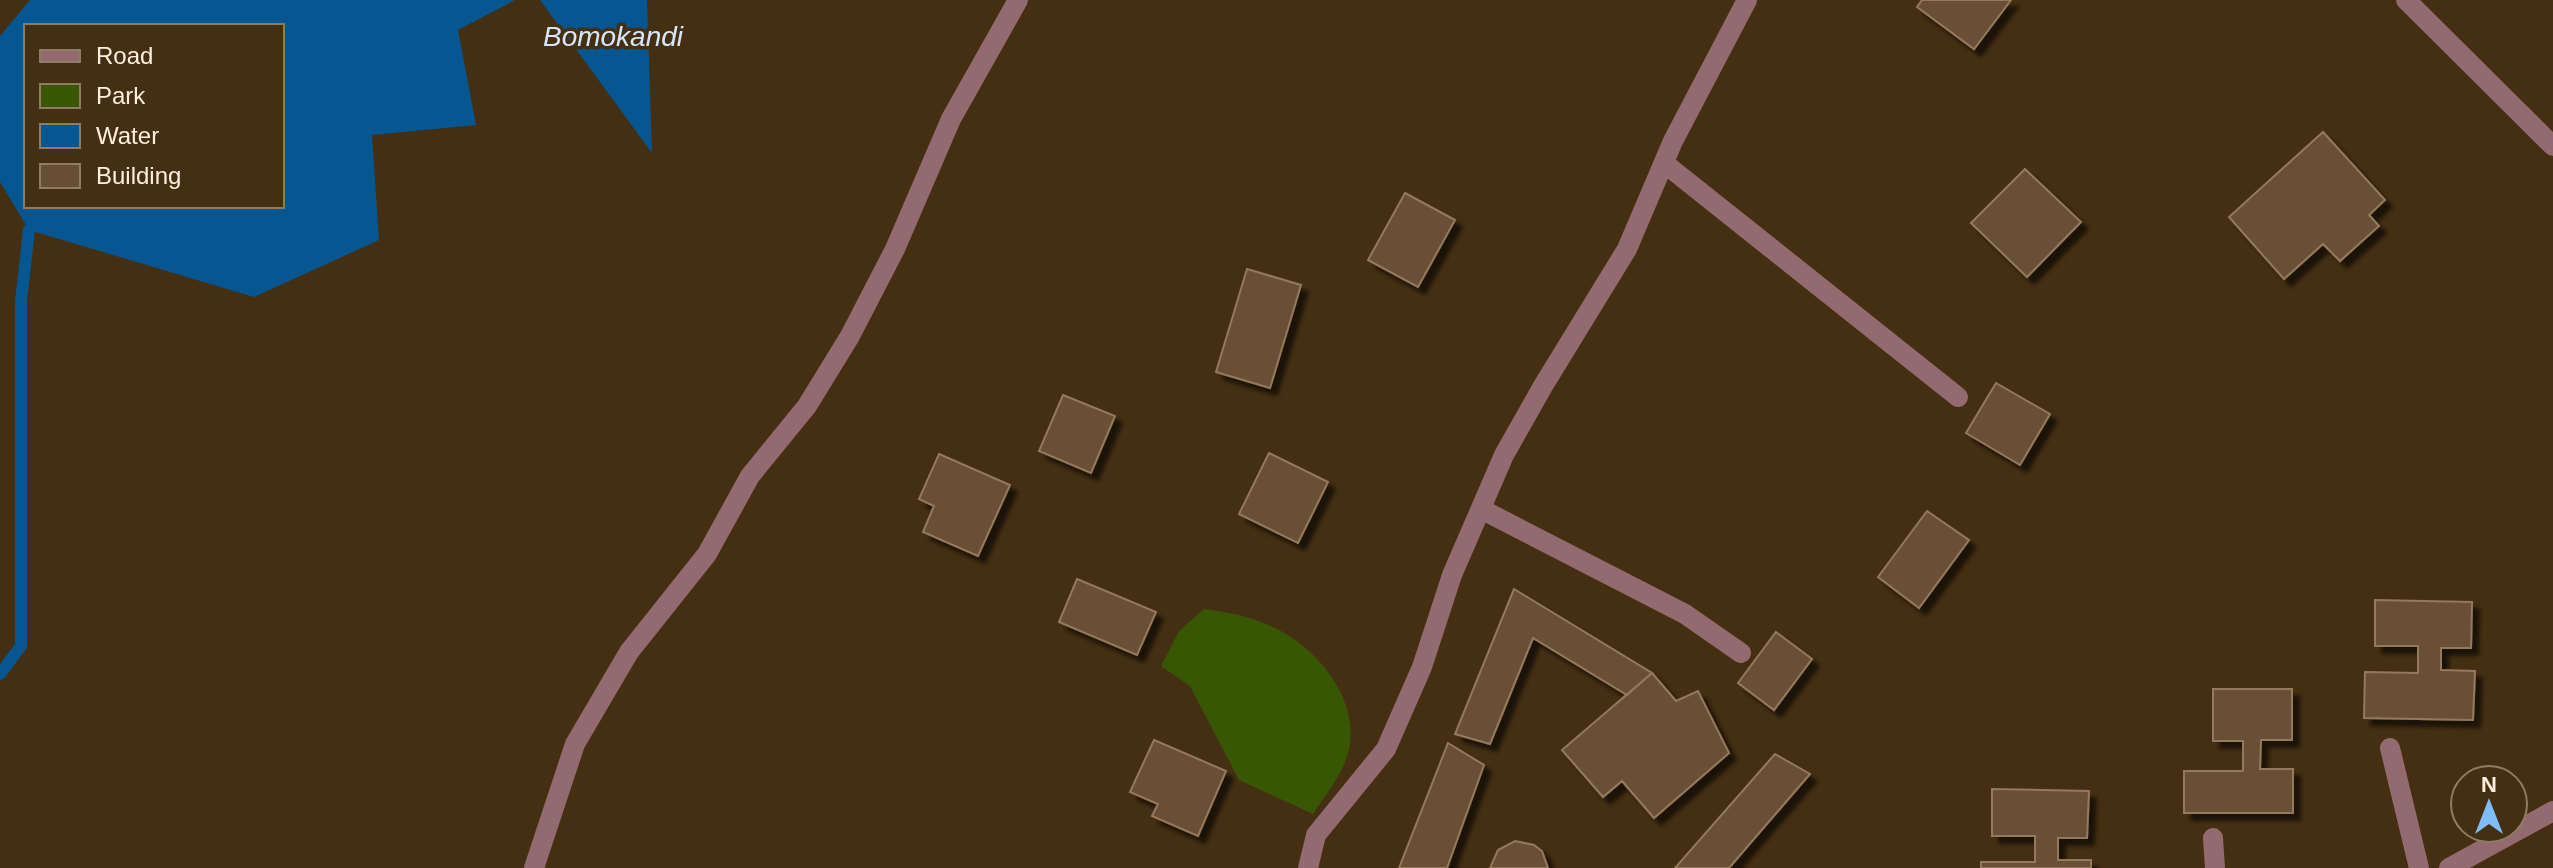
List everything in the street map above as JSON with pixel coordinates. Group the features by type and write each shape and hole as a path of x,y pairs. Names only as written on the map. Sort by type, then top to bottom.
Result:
{"street":[{"path":"534,868 575,744 629,652 707,554 750,476 807,406 850,336 895,249 951,119 1018,0"},
{"path":"1308,868 1316,835 1386,749 1422,667 1452,575 1504,455 1627,249 1664,163 1747,0"},
{"path":"2406,0 2553,146"},
{"path":"1664,163 1958,397"},
{"path":"1481,509 1685,614 1741,653"},
{"path":"2390,748 2419,868"},
{"path":"2459,865 2553,811"},
{"path":"2213,838 2215,868"}],"green space":[{"path":"1204,609 1240,616 1275,628 1308,651 1336,683 1350,721 1350,742 1342,769 1313,814 1239,780 1190,686 1161,666 1179,631"}],"water":[{"name":"Bomokandi","path":"30,0 515,0 458,30 476,125 372,135 379,240 254,297 29,230 0,182 0,36"},
{"name":"Bomokandi","path":"540,0 647,0 652,153"}],"building":[{"path":"1922,0 2011,0 1974,49 1917,7"},
{"path":"2323,132 2385,200 2369,215 2379,226 2340,261 2323,244 2284,279 2229,217"},
{"path":"2025,169 2081,222 2027,277 1971,223"},
{"path":"1405,193 1455,220 1418,287 1368,260"},
{"path":"1247,269 1301,285 1270,388 1216,372"},
{"path":"1996,383 2050,414 2020,465 1966,433"},
{"path":"1063,395 1115,416 1091,473 1039,451"},
{"path":"1269,453 1328,482 1298,543 1239,514"},
{"path":"939,454 1010,485 978,556 923,532 934,506 919,499"},
{"path":"1927,511 1969,540 1919,608 1878,577"},
{"path":"1077,579 1156,612 1137,655 1059,622"},
{"path":"1514,589 1652,673 1627,695 1533,638 1490,744 1455,734"},
{"path":"2375,600 2472,602 2471,648 2441,648 2441,670 2475,671 2473,720 2364,718 2365,672 2418,673 2418,646 2375,646"},
{"path":"1776,632 1812,659 1774,710 1738,683"},
{"path":"1652,673 1676,701 1698,691 1729,753 1654,818 1622,781 1603,797 1562,750"},
{"path":"2213,689 2292,689 2292,740 2261,740 2260,769 2293,769 2293,813 2184,813 2184,771 2243,771 2243,741 2213,741"},
{"path":"1154,740 1226,771 1198,836 1152,816 1158,804 1130,792"},
{"path":"1448,743 1484,765 1447,868 1399,868"},
{"path":"1775,754 1810,774 1729,868 1675,868"},
{"path":"1992,789 2089,791 2087,838 2058,838 2058,860 2091,860 2091,868 1981,868 1981,862 2035,862 2035,836 1992,836"},
{"path":"1515,841 1534,845 1542,851 1548,868 1490,868 1498,850"}],"waterway":[{"path":"0,674 21,646 21,301 29,230"}]}
